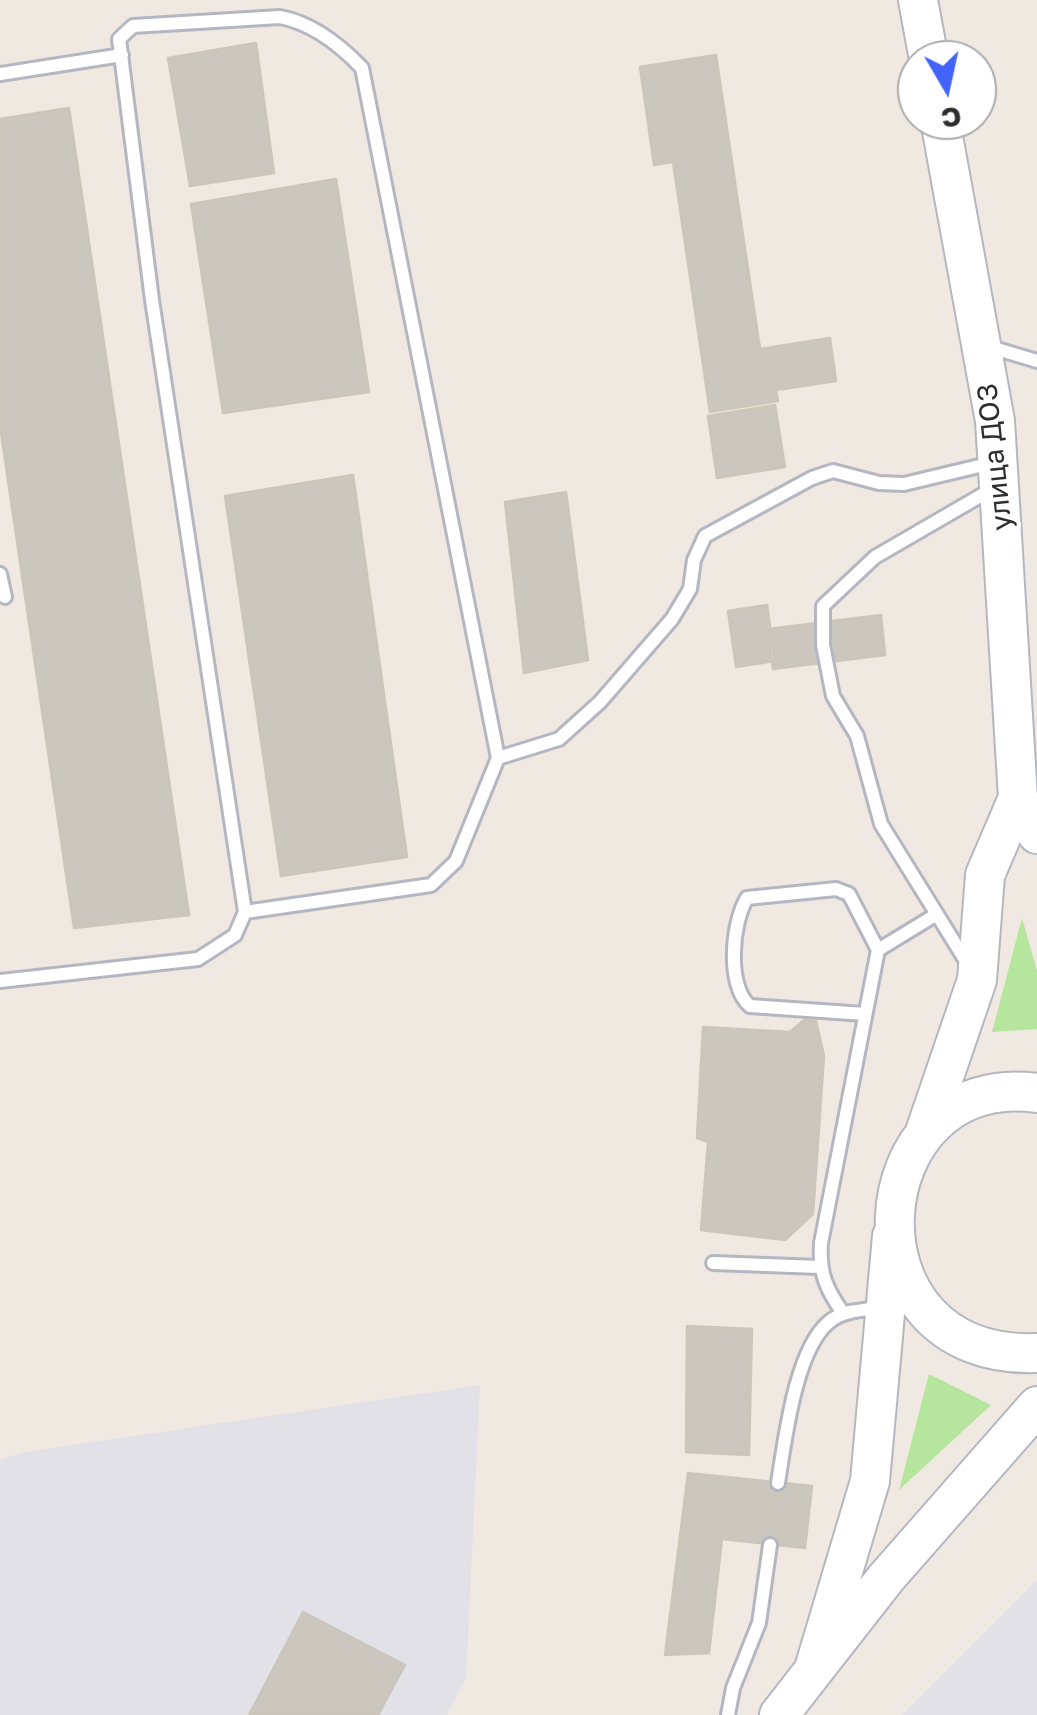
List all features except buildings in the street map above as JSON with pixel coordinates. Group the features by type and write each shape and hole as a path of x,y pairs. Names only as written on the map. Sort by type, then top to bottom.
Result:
{"main road":[{"path":"918,0 925,40"},
{"name":"улица ДОЗ","path":"944,140 981,344 999,473 1028,795"},
{"path":"1028,795 1037,834"},
{"path":"814,1669 870,1481 898,1181 924,1138 977,980 985,875 1028,795"},
{"path":"924,1138 950,1114 983,1098 1037,1094"},
{"path":"892,1236 908,1286 942,1326 989,1350 1037,1353"},
{"path":"779,1715 886,1578 1037,1406"}],"lane":[{"path":"0,981 198,958 235,935 245,912 160,358 119,39 133,26 280,16 299,20 346,52 362,68 498,758 456,861 431,885 245,912"},
{"path":"0,74 122,55"},
{"path":"981,344 1037,361"},
{"path":"498,758 559,738 600,702 672,620 690,589 694,560 705,536 833,470 880,484 999,473"},
{"path":"977,980 881,824 858,736 833,696 822,645 823,606 875,558 999,473"},
{"path":"0,574 5,597"},
{"path":"844,1313 825,1288 820,1267 878,950 857,903 836,890 748,898 739,912 736,981 740,997 750,1006 865,1014"},
{"path":"878,950 936,914"},
{"path":"713,1263 820,1267"},
{"path":"778,1483 806,1357 827,1323 844,1313 884,1308"},
{"path":"728,1715 733,1688 759,1623 770,1545"}],"shaded area":[{"path":"480,1385 466,1678 447,1715 0,1715 0,1460 25,1452"},
{"path":"1037,1580 1037,1715 902,1715"}],"green space":[{"path":"1022,918 1037,971 1037,1029 992,1032"},
{"path":"929,1374 991,1405 899,1490"}]}
